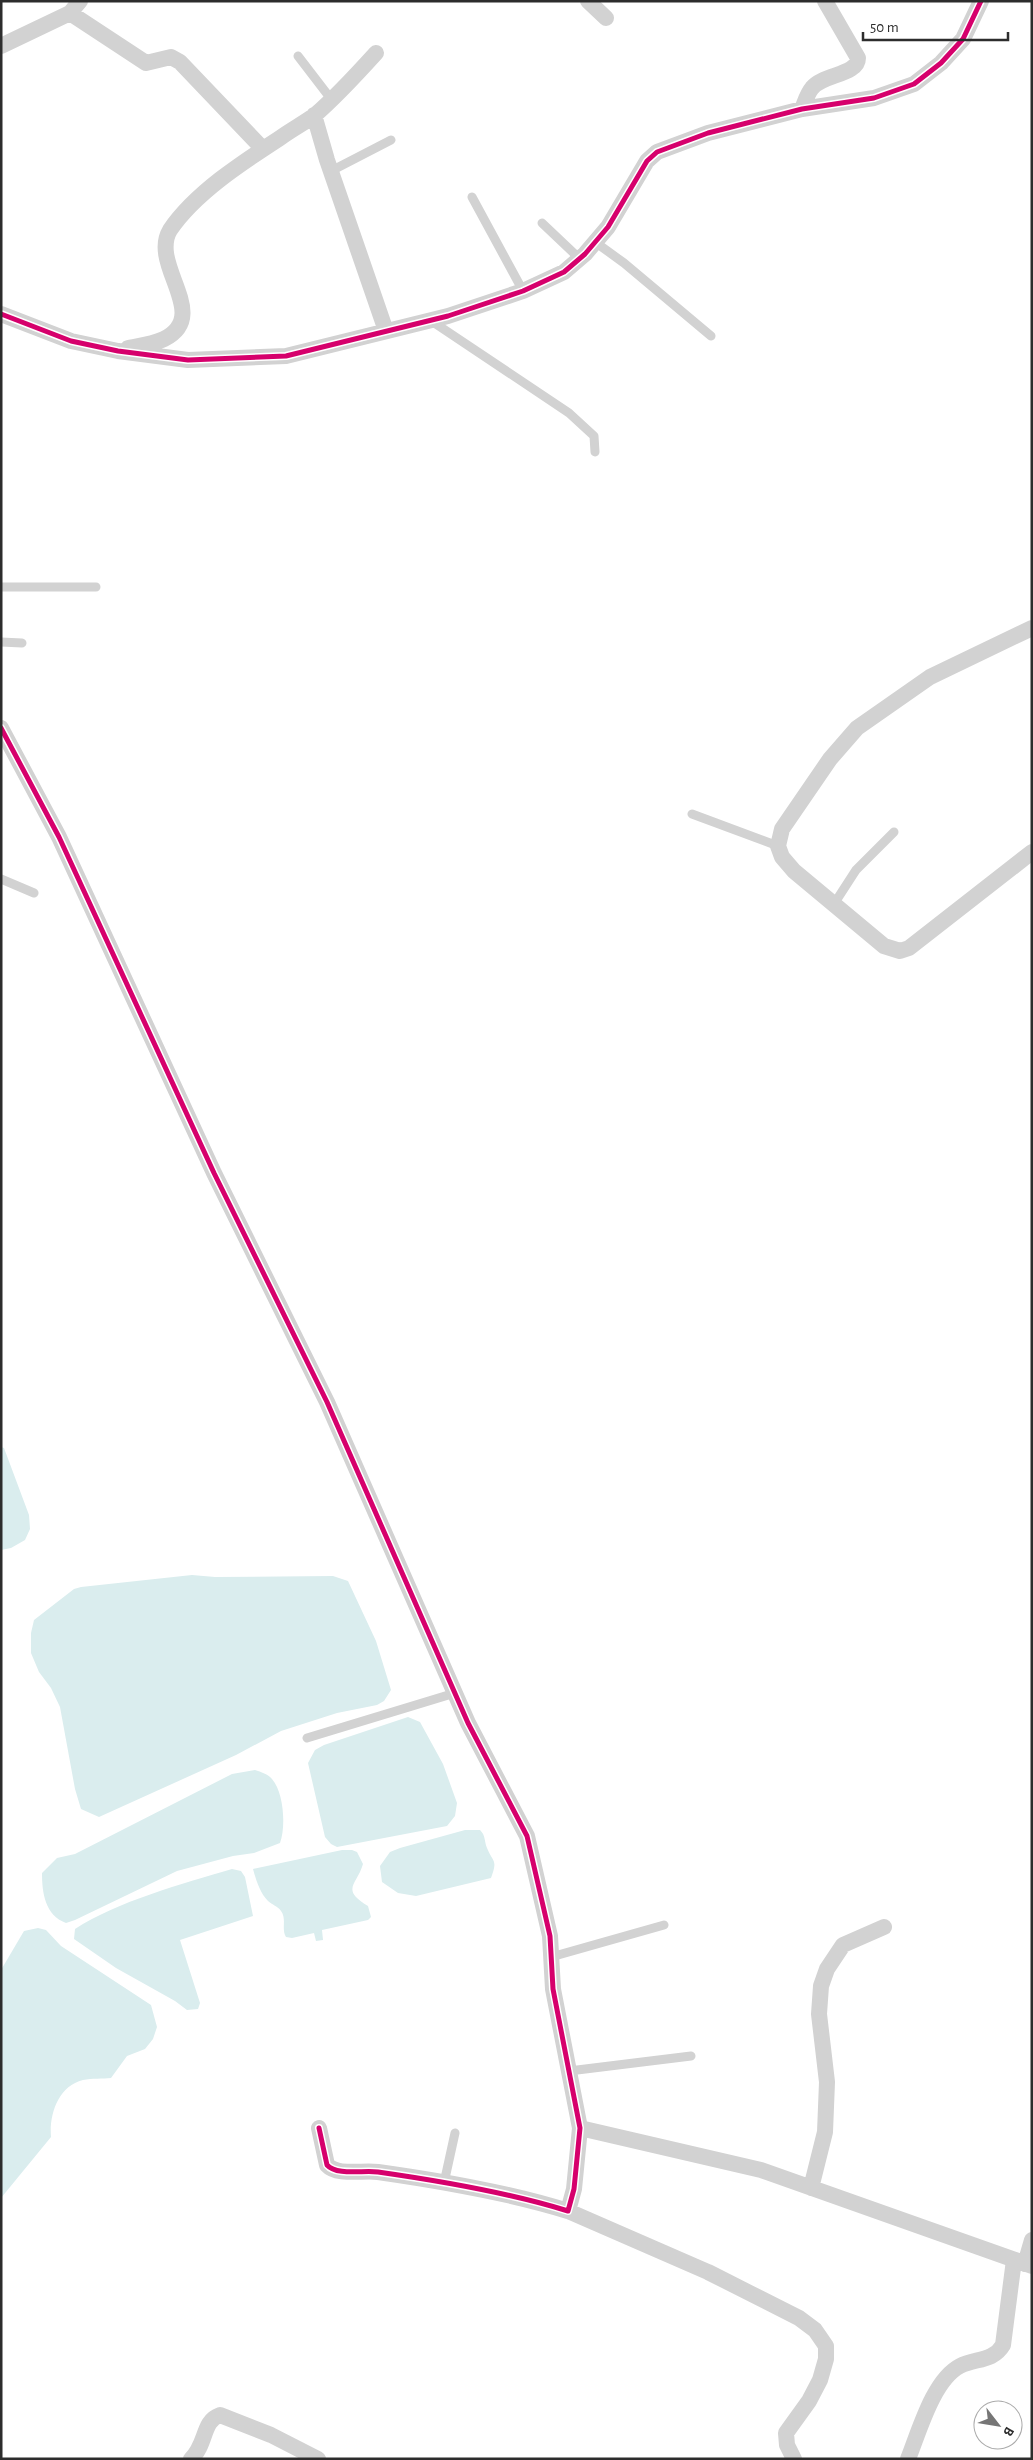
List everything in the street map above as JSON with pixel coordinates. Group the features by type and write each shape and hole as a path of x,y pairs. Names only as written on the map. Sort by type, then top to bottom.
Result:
{"street":[{"path":"588,1 606,18"},
{"path":"802,110 812,88 820,80 854,68 858,63 858,58 850,41 826,1"},
{"path":"1,314 71,341 118,351 188,360 286,356 430,320 523,291 564,272 580,259 608,227 647,161 657,152 708,133 802,110 874,98 914,84 941,62 963,40 981,1"},
{"path":"1,46 75,7 146,63 171,57 180,62 263,149"},
{"path":"118,351 163,340 176,331 183,323 183,310 164,249 166,240 190,207 243,162 314,115 376,52"},
{"path":"314,115 331,171 386,331"},
{"path":"1032,628 930,677 857,728 830,759 782,829 778,846 782,857 794,871 884,946 900,951 909,948 1032,852"},
{"path":"1,728 59,837 214,1173 327,1402 455,1693 528,1836 550,1936 554,1989 580,2128 574,2190 568,2211"},
{"path":"811,2188 825,2132 826,2082 819,2014 821,1986 827,1969 843,1945 884,1927"},
{"path":"318,2128 327,2165 331,2170 342,2172 363,2170 444,2183 568,2211 708,2272 799,2318 815,2330 826,2346 826,2359 820,2380 809,2401 786,2432 787,2445 794,2459"},
{"path":"580,2128 761,2170 1024,2263"},
{"path":"908,2459 934,2396 948,2375 960,2366 991,2357 1000,2351 1032,2240"},
{"path":"191,2459 201,2449 208,2424 213,2417 220,2415 248,2425 318,2459"}],"lane":[{"path":"298,56 331,98"},
{"path":"331,171 391,140"},
{"path":"472,197 523,291"},
{"path":"542,223 580,259"},
{"path":"595,242 624,263 712,336"},
{"path":"430,320 569,413 594,436 595,452"},
{"path":"1,587 96,588"},
{"path":"1,642 22,643"},
{"path":"692,814 778,846"},
{"path":"834,904 856,870 894,832"},
{"path":"1,879 34,893"},
{"path":"306,1738 455,1693"},
{"path":"551,1957 664,1925"},
{"path":"569,2071 691,2056"},
{"path":"444,2183 454,2133"}],"shaded area":[{"path":"1,1447 4,1448 29,1515 30,1529 25,1540 11,1548 1,1550"},
{"path":"192,1575 215,1577 333,1576 348,1581 376,1641 391,1690 384,1701 377,1705 337,1713 281,1731 236,1755 99,1817 81,1809 75,1789 60,1707 51,1688 39,1672 31,1653 31,1633 34,1620 74,1589 81,1587"},
{"path":"408,1717 420,1722 443,1764 457,1803 455,1816 447,1826 337,1847 331,1844 325,1837 308,1763 315,1750 324,1745"},
{"path":"255,1770 270,1777 279,1793 283,1810 283,1828 280,1843 254,1853 233,1856 177,1871 66,1923 53,1915 44,1896 42,1873 57,1858 75,1854 232,1774"},
{"path":"465,1830 480,1830 483,1834 494,1862 491,1878 416,1896 398,1893 382,1882 380,1866 390,1852"},
{"path":"342,1850 357,1852 363,1864 353,1886 353,1891 368,1906 371,1917 368,1920 322,1930 323,1940 316,1941 314,1933 292,1938 286,1937 283,1914 263,1894 253,1869"},
{"path":"232,1869 241,1871 245,1877 253,1916 180,1940 200,2003 198,2009 187,2010 175,2001 116,1968 74,1939 75,1929 110,1910 151,1894"},
{"path":"38,1928 46,1930 61,1946 151,2005 157,2027 153,2039 145,2049 127,2056 111,2078 83,2080 67,2088 57,2102 54,2111 51,2137 1,2198 1,1970 24,1931"}],"cycle path":[{"path":"1,314 71,341 118,351 188,360 286,356 448,316 523,291 564,272 585,254 608,227 647,161 657,152 708,133 802,109 874,98 914,84 941,63 963,39 981,1"},
{"path":"1,728 59,837 214,1173 327,1402 468,1723 527,1836 550,1936 553,1989 580,2128 574,2189 568,2211 521,2198 450,2183 378,2172 344,2172 337,2170 327,2165 319,2128"}]}
